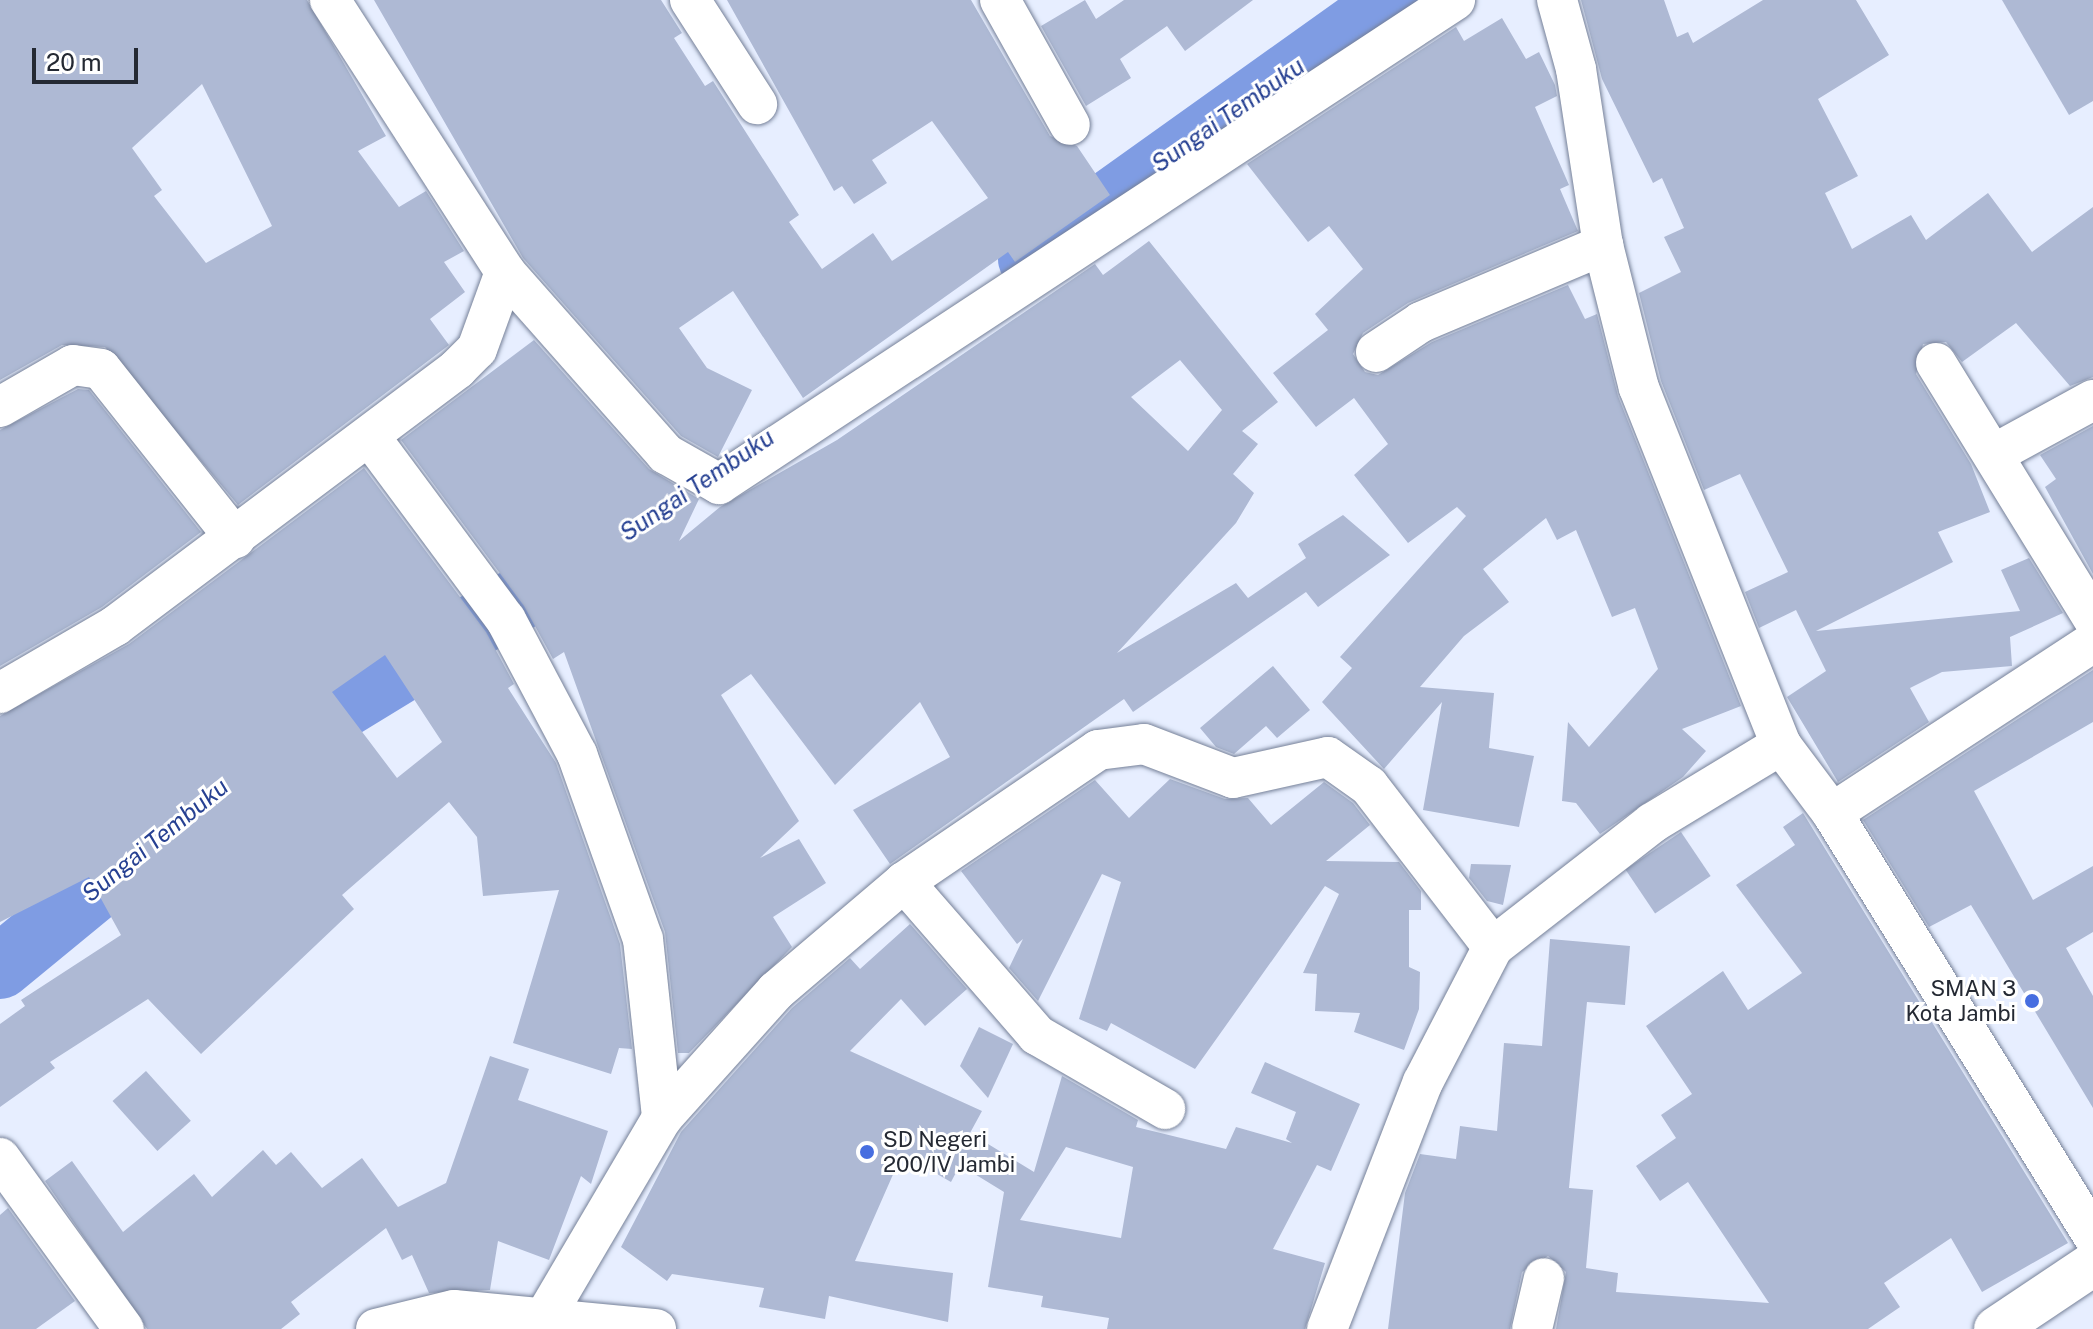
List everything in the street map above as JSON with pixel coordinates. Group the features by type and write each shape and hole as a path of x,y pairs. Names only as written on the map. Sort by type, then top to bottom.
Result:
{"street":[{"path":"330,0 505,272 694,473 719,484 817,425 1060,256 1214,164 1455,0"},
{"path":"690,0 757,104"},
{"path":"1557,0 1576,69 1603,245 1639,388 1781,745 1832,813 2093,1235"},
{"path":"1017,6 1070,125"},
{"path":"1376,352 1421,322 1603,245"},
{"path":"1,690 115,626 370,437 477,349 505,272"},
{"path":"1936,363 2093,618"},
{"path":"0,407 73,365 101,369 235,538"},
{"path":"1994,454 2093,400"},
{"path":"370,437 500,614 577,754 643,939 662,1118"},
{"path":"1832,813 2093,642"},
{"path":"546,1315 662,1118 776,991 904,882 1098,750 1144,744 1233,778 1328,757 1369,786 1493,947"},
{"path":"1327,1329 1417,1096 1493,947 1652,823 1781,745"},
{"path":"904,882 1037,1035 1165,1109"},
{"path":"0,1158 124,1329"},
{"path":"1996,1329 2093,1264"},
{"path":"1532,1329 1544,1278"},
{"path":"376,1329 454,1310 546,1315 656,1329"}],"building":[{"path":"0,0 307,0 386,136 358,151 399,207 426,191 464,251 444,262 465,292 430,319 449,345 238,505 105,347 62,345 0,380","holes":["202,84 272,226 206,263 154,196 162,190 132,148"]},
{"path":"374,0 661,0 682,33 674,38 705,86 713,81 799,215 789,222 822,269 873,233 892,261 988,198 932,121 872,160 887,183 854,204 842,186 834,191 727,0 971,0 1050,136 1077,146 1110,195 1015,262 1008,252 803,398 733,291 679,328 707,368 752,390 718,457 681,436 523,258"},
{"path":"1085,0 1096,19 1124,0 1253,0 1185,51 1167,26 1120,59 1131,78 1086,106 1041,26"},
{"path":"1581,0 1664,0 1677,37 1688,32 1693,43 1763,0 1856,0 1889,55 1818,99 1858,176 1825,193 1852,249 1911,215 1926,240 1988,193 2032,252 2093,207 2093,377 2070,386 2016,323 1962,362 1946,342 1923,344 1916,374 1971,464 1990,512 1938,532 1953,562 1816,631 2020,611 2001,570 2029,558 2063,613 2010,637 2012,666 1942,672 1910,688 1929,722 1838,782 1787,697 1826,671 1796,610 1759,628 1745,592 1788,572 1740,474 1704,490 1661,381 1639,293 1681,272 1664,237 1684,228 1662,178 1653,183 1602,79"},
{"path":"2002,0 2093,0 2093,101 2069,115"},
{"path":"1502,18 1526,59 1539,52 1555,85 1557,96 1535,107 1569,185 1560,189 1578,231 1408,303 1363,333 1353,354 1365,372 1378,375 1432,342 1568,285 1585,319 1597,314 1618,396 1741,706 1682,729 1706,751 1683,777 1600,834 1576,803 1562,801 1568,722 1589,747 1658,669 1635,608 1612,617 1576,530 1557,540 1546,518 1483,569 1509,602 1464,636 1420,687 1494,693 1489,748 1534,756 1519,827 1423,810 1442,702 1384,769 1322,702 1352,668 1340,657 1466,516 1457,507 1408,543 1354,475 1388,444 1354,398 1316,427 1273,373 1328,330 1315,314 1363,269 1329,226 1308,242 1247,164 1456,27 1464,41"},
{"path":"1149,241 1278,402 1242,431 1258,444 1233,474 1254,493 1236,523 1117,653 1236,583 1248,598 1306,558 1298,544 1343,515 1390,555 1318,607 1306,592 1133,712 1124,699 890,864 853,810 950,757 920,702 835,785 751,674 721,695 799,821 760,858 799,839 826,883 773,917 792,947 689,1053 678,1053 665,932 564,652 553,659 524,606 401,440 534,340 649,469 699,499 679,541 720,507 837,440 1095,264 1103,275","holes":["1180,360 1222,410 1188,451 1131,397"]},
{"path":"78,389 89,390 201,532 102,607 0,666 0,430"},
{"path":"2093,426 2093,574 2045,487 2056,479 2040,455"},
{"path":"364,468 486,632 514,684 508,688 556,763 620,944 632,1049 619,1048 611,1074 513,1043 559,890 483,896 477,837 449,802 342,895 354,909 201,1054 148,999 50,1062 55,1068 0,1107 0,1024 25,1006 21,1000 121,935 89,877 0,922 0,716 129,644","holes":["385,655 442,742 397,778 332,692"]},
{"path":"1273,666 1310,710 1277,738 1266,726 1234,754 1216,747 1200,728"},
{"path":"2093,670 2093,722 1974,791 2033,900 2093,866 2093,932 2066,948 2093,996 2093,1108 1971,905 1929,927 1863,820"},
{"path":"1170,779 1225,799 1248,798 1271,825 1324,782 1353,803 1370,825 1326,861 1399,862 1421,891 1421,910 1409,910 1409,967 1420,972 1419,1009 1404,1050 1354,1032 1360,1013 1315,1011 1317,974 1303,973 1339,894 1325,886 1195,1069 1111,1023 1107,1031 1079,1019 1121,882 1102,874 1038,1001 1009,968 1023,939 1017,944 961,871 1095,780 1129,818"},
{"path":"1803,813 2068,1243 1982,1292 1951,1238 1884,1283 1900,1307 1868,1329 1556,1329 1566,1272 1548,1256 1522,1272 1510,1329 1388,1329 1405,1193 1420,1154 1456,1159 1460,1126 1497,1131 1504,1043 1542,1046 1550,939 1630,946 1625,1005 1587,1002 1569,1188 1593,1190 1586,1268 1618,1273 1616,1292 1769,1303 1688,1182 1660,1201 1636,1166 1676,1138 1661,1115 1692,1094 1646,1026 1723,971 1748,1010 1802,973 1736,885 1795,845 1783,827"},
{"path":"1681,832 1711,876 1655,913 1625,869"},
{"path":"1471,864 1511,865 1503,905 1487,901 1469,878"},
{"path":"910,924 967,989 925,1026 901,999 850,1051 982,1111 970,1133 1034,1172 1062,1076 1138,1120 1136,1127 1226,1149 1236,1127 1292,1143 1286,1139 1296,1112 1251,1093 1265,1062 1360,1104 1331,1171 1317,1165 1273,1249 1325,1263 1305,1329 1107,1329 1109,1318 1041,1307 1043,1296 988,1287 1004,1192 960,1165 951,1182 902,1154 855,1261 953,1273 948,1322 829,1296 825,1319 759,1307 764,1288 672,1274 667,1281 621,1247 681,1132 792,1008 850,958 860,969","holes":["1066,1147 1133,1167 1121,1238 1020,1220"]},
{"path":"979,1027 1013,1044 988,1098 960,1066"},
{"path":"490,1056 529,1069 518,1100 608,1131 591,1184 581,1176 549,1260 498,1241 490,1290 429,1293 412,1255 402,1260 386,1228 291,1302 300,1314 281,1329 147,1329 45,1181 72,1161 123,1232 194,1174 212,1197 263,1150 276,1165 291,1152 322,1188 362,1158 398,1207 446,1183"},
{"path":"146,1071 191,1121 157,1151 113,1101"},
{"path":"8,1208 75,1301 36,1329 0,1329 0,1215"}],"waterway":[{"name":"Sungai Tembuku","path":"1030,259 1393,0"},
{"name":"Sungai Tembuku","path":"268,752 558,575"},
{"name":"Sungai Tembuku","path":"0,967 163,833"}],"place":[{"name":"SMAN 3 Kota Jambi","path":"2032,1001"},
{"name":"SD Negeri 200/IV Jambi","path":"867,1152"}]}
